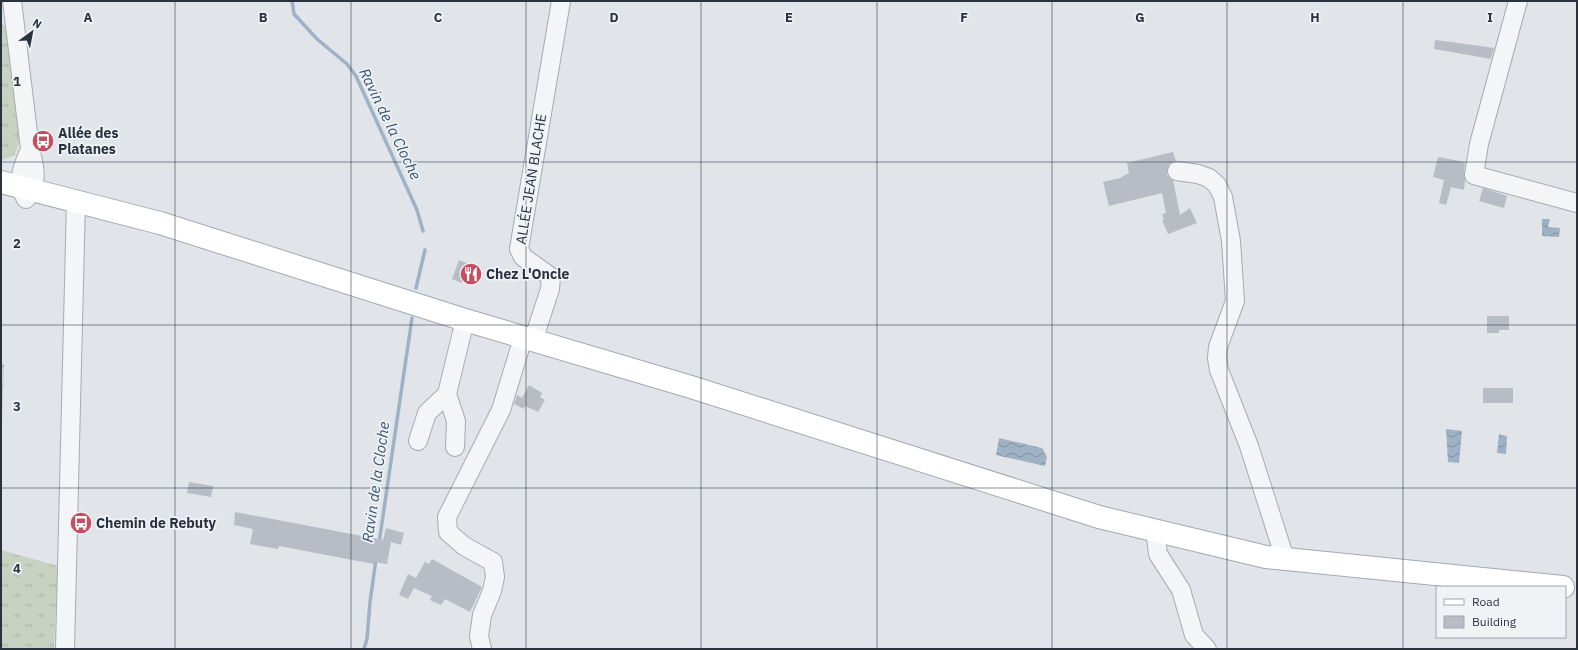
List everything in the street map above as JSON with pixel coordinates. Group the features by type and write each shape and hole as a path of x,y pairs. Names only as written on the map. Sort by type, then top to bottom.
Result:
{"main road":[{"path":"16,190 76,206 160,223 465,320 691,387 1099,517 1266,557 1438,581 1543,586"},
{"path":"1566,587 1577,588"}],"street":[{"path":"12,1 30,149 36,174 35,183 16,190"},
{"name":"ALLÉE JEAN BLACHE","path":"528,339 550,289 551,277 523,257 519,249 561,1"},
{"path":"1518,1 1479,144 1474,175 1577,202"},
{"path":"1177,171 1198,174 1209,178 1217,185 1223,197 1231,241 1236,301 1221,336 1218,348 1217,358 1219,370 1249,446 1285,559"},
{"path":"65,649 76,206"},
{"path":"455,447 456,421 448,394 465,320"},
{"path":"482,649 478,636 482,615 492,591 495,577 493,562 464,546 448,532 447,517 501,410 528,339"},
{"path":"418,441 427,413 448,394"},
{"path":"1155,530 1158,554 1181,590 1194,635 1207,649"}],"green space":[{"path":"1,23 5,27 17,98 20,139 15,155 3,160 1,159"},
{"path":"1,364 4,365 1,448"},
{"path":"1,550 58,566 54,649 1,649"}],"water":[{"path":"1542,219 1550,219 1548,227 1560,228 1559,237 1542,236"},
{"path":"1446,429 1462,431 1459,463 1448,462"},
{"path":"1499,434 1507,436 1506,454 1497,453"},
{"path":"999,438 1042,448 1047,457 1045,466 996,455"}],"building":[{"path":"1435,40 1494,48 1491,59 1434,49"},
{"path":"1173,152 1176,161 1169,164 1167,175 1173,180 1180,215 1190,208 1197,223 1168,234 1162,220 1164,219 1162,214 1166,213 1162,193 1109,206 1103,182 1120,178 1129,173 1127,163"},
{"path":"1438,157 1465,162 1464,190 1451,187 1446,205 1439,203 1444,180 1433,177"},
{"path":"1483,188 1507,196 1504,208 1479,201"},
{"path":"459,260 469,264 468,266 478,269 474,282 464,279 462,283 452,279"},
{"path":"1487,316 1509,316 1509,330 1499,330 1499,333 1487,333"},
{"path":"529,385 542,393 540,397 545,400 538,412 525,406 524,409 514,404 517,395 522,398"},
{"path":"1483,388 1513,388 1513,403 1483,403"},
{"path":"189,482 213,486 211,497 187,493"},
{"path":"235,512 383,540 386,528 404,533 401,545 391,542 387,564 374,562 374,564 279,546 278,549 250,544 253,529 234,525"},
{"path":"432,559 482,587 470,612 445,599 441,605 430,600 432,596 414,588 408,599 399,595 408,574 416,578 425,562 429,564"}],"waterway":[{"name":"Ravin de la Cloche","path":"292,1 294,14 317,39 347,64 356,76 417,210 423,231"},
{"name":"Ravin de la Cloche","path":"416,288 425,250"},
{"name":"Ravin de la Cloche","path":"379,543 412,318"},
{"name":"Ravin de la Cloche","path":"364,649 367,639 376,559"}],"place":[{"name":"Allée des Platanes","path":"43,141"},
{"name":"Chez L'Oncle","path":"471,274"},
{"name":"Chemin de Rebuty","path":"81,523"}]}
